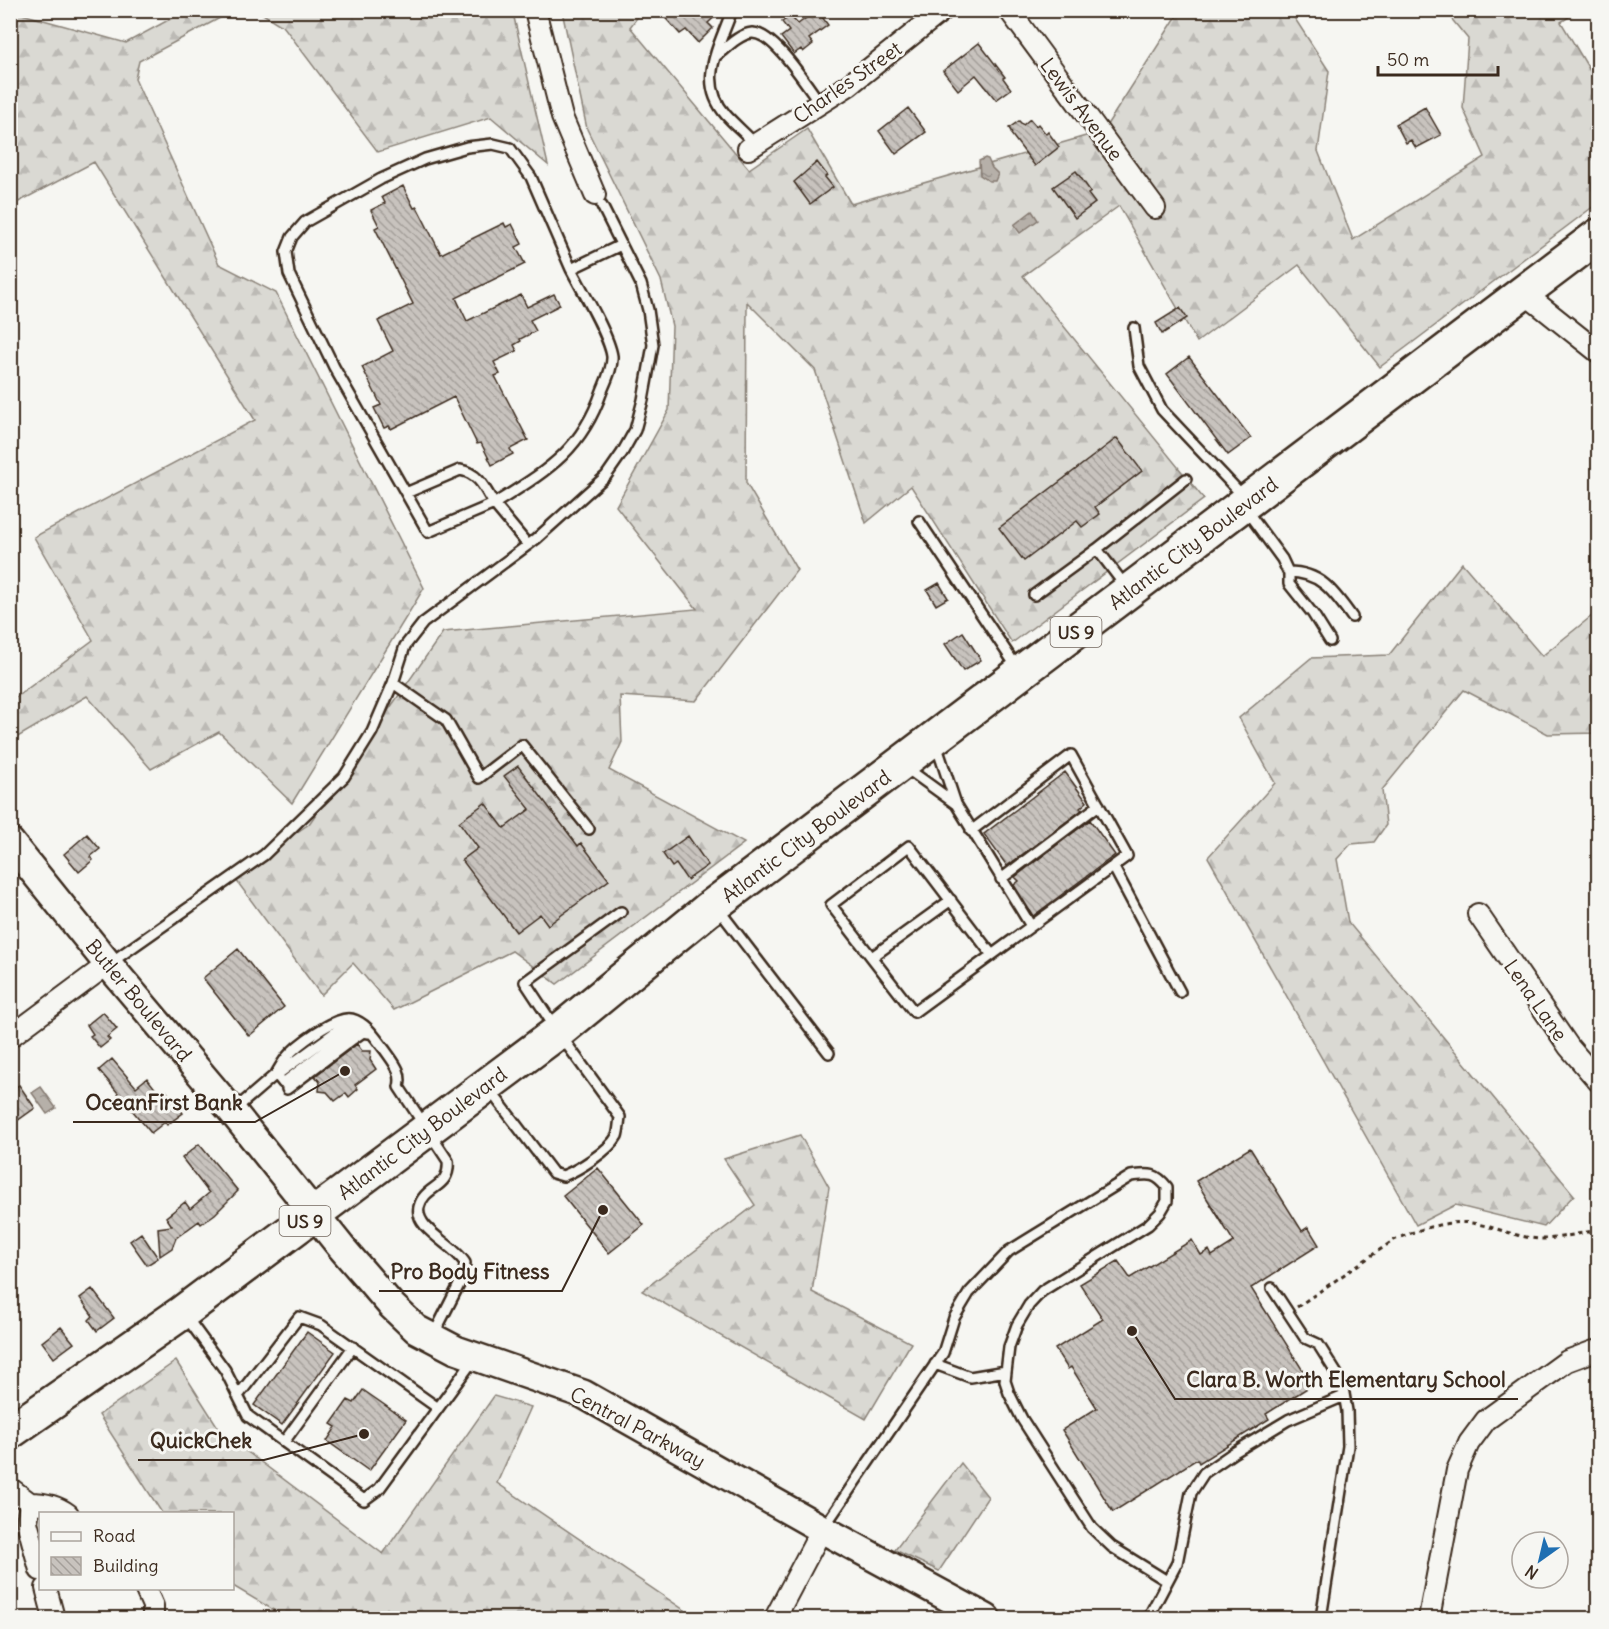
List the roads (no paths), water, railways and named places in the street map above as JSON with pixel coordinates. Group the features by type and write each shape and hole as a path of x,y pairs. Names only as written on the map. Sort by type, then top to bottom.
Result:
{"highway":[{"name":"Atlantic City Boulevard","path":"10,1432 183,1312 558,1032 715,904 1599,236"}],"main road":[{"name":"Butler Boulevard","path":"10,842 315,1214"},
{"name":"Central Parkway","path":"315,1214 392,1306 416,1329 475,1357 584,1394 822,1529 986,1618"}],"street":[{"path":"535,10 562,117 599,201"},
{"name":"Charles Street","path":"752,146 849,85 943,10"},
{"name":"Lewis Avenue","path":"1009,10 1155,208"},
{"path":"1524,293 1599,352"},
{"name":"Lena Lane","path":"1478,914 1569,1047 1599,1081"},
{"path":"10,1037 108,964"},
{"path":"1429,1618 1457,1470 1469,1443 1486,1420 1567,1361 1599,1352"},
{"path":"10,1488 30,1503 43,1503 66,1512"},
{"path":"30,1503 27,1522 39,1566"},
{"path":"775,1618 822,1529"},
{"path":"47,1590 54,1618"},
{"path":"146,1590 153,1606 153,1618"}],"lane":[{"path":"732,10 714,57 710,75 712,93 724,113 752,146"},
{"path":"714,57 742,37 752,33 762,35 778,48 820,103"},
{"path":"493,144 510,148 531,177 571,269 609,343 612,358 607,378 595,412 581,435 549,469 494,504 428,532 406,492 334,367 289,274 286,252 292,237 305,222 381,179 425,159 467,147 493,144"},
{"path":"108,964 264,855 344,777 372,732 405,646 423,623 528,545 606,476 635,430 653,345 648,310 641,284 599,201"},
{"path":"571,269 621,245"},
{"path":"1134,328 1139,366 1162,410 1245,503 1282,560 1288,572 1289,584 1313,614 1330,641"},
{"path":"406,492 460,470 470,472 477,477 494,504 528,545"},
{"path":"1034,595 1186,479"},
{"path":"919,521 1021,674"},
{"path":"1097,549 1129,592"},
{"path":"1288,572 1302,572 1320,580 1335,594 1352,616"},
{"path":"393,682 446,720 479,778 522,745 589,829"},
{"path":"934,739 956,804 1031,926"},
{"path":"971,831 1071,755 1127,856 1031,926 992,955 914,1012 831,905 909,846 992,955"},
{"path":"901,764 956,804"},
{"path":"1001,879 1099,805"},
{"path":"1113,866 1180,992"},
{"path":"872,957 951,900"},
{"path":"715,904 829,1053"},
{"path":"486,1085 553,1173 563,1176 578,1170 614,1142 620,1117 525,982 621,912"},
{"path":"232,1111 276,1074 286,1058 329,1023 350,1018 361,1023 371,1033 396,1065 401,1077 399,1088 448,1161 449,1171 445,1180 423,1198 419,1207 419,1217 423,1226 460,1255 465,1263 464,1275 432,1338"},
{"path":"276,1074 285,1086 351,1031 361,1028 371,1033"},
{"path":"822,1529 943,1353 954,1318 969,1293 1009,1251 1131,1176 1146,1174 1159,1177 1167,1187 1167,1201 1160,1213 1130,1238 1042,1291 1029,1305 1017,1325 1009,1347 1005,1381 1013,1401 1092,1528 1112,1547 1167,1581"},
{"path":"1272,1288 1305,1338 1318,1344 1341,1382 1347,1411 1348,1446 1321,1618"},
{"path":"183,1312 225,1370 248,1416 364,1500 379,1489 475,1357"},
{"path":"238,1396 299,1317 321,1324 438,1408"},
{"path":"284,1442 353,1347"},
{"path":"935,1364 970,1377 1006,1371"},
{"path":"1148,1618 1177,1563 1191,1493 1204,1473 1288,1420 1344,1396"}],"water":[{"path":"985,158 998,174 995,181 989,181 980,175 979,161"},
{"path":"1032,211 1038,220 1020,233 1014,225"},
{"path":"41,1087 56,1108 47,1114 32,1093"}],"place":[{"name":"OceanFirst Bank","path":"345,1071"},
{"name":"Pro Body Fitness","path":"603,1210"},
{"name":"Clara B. Worth Elementary School","path":"1132,1331"},
{"name":"QuickChek","path":"364,1434"}]}
